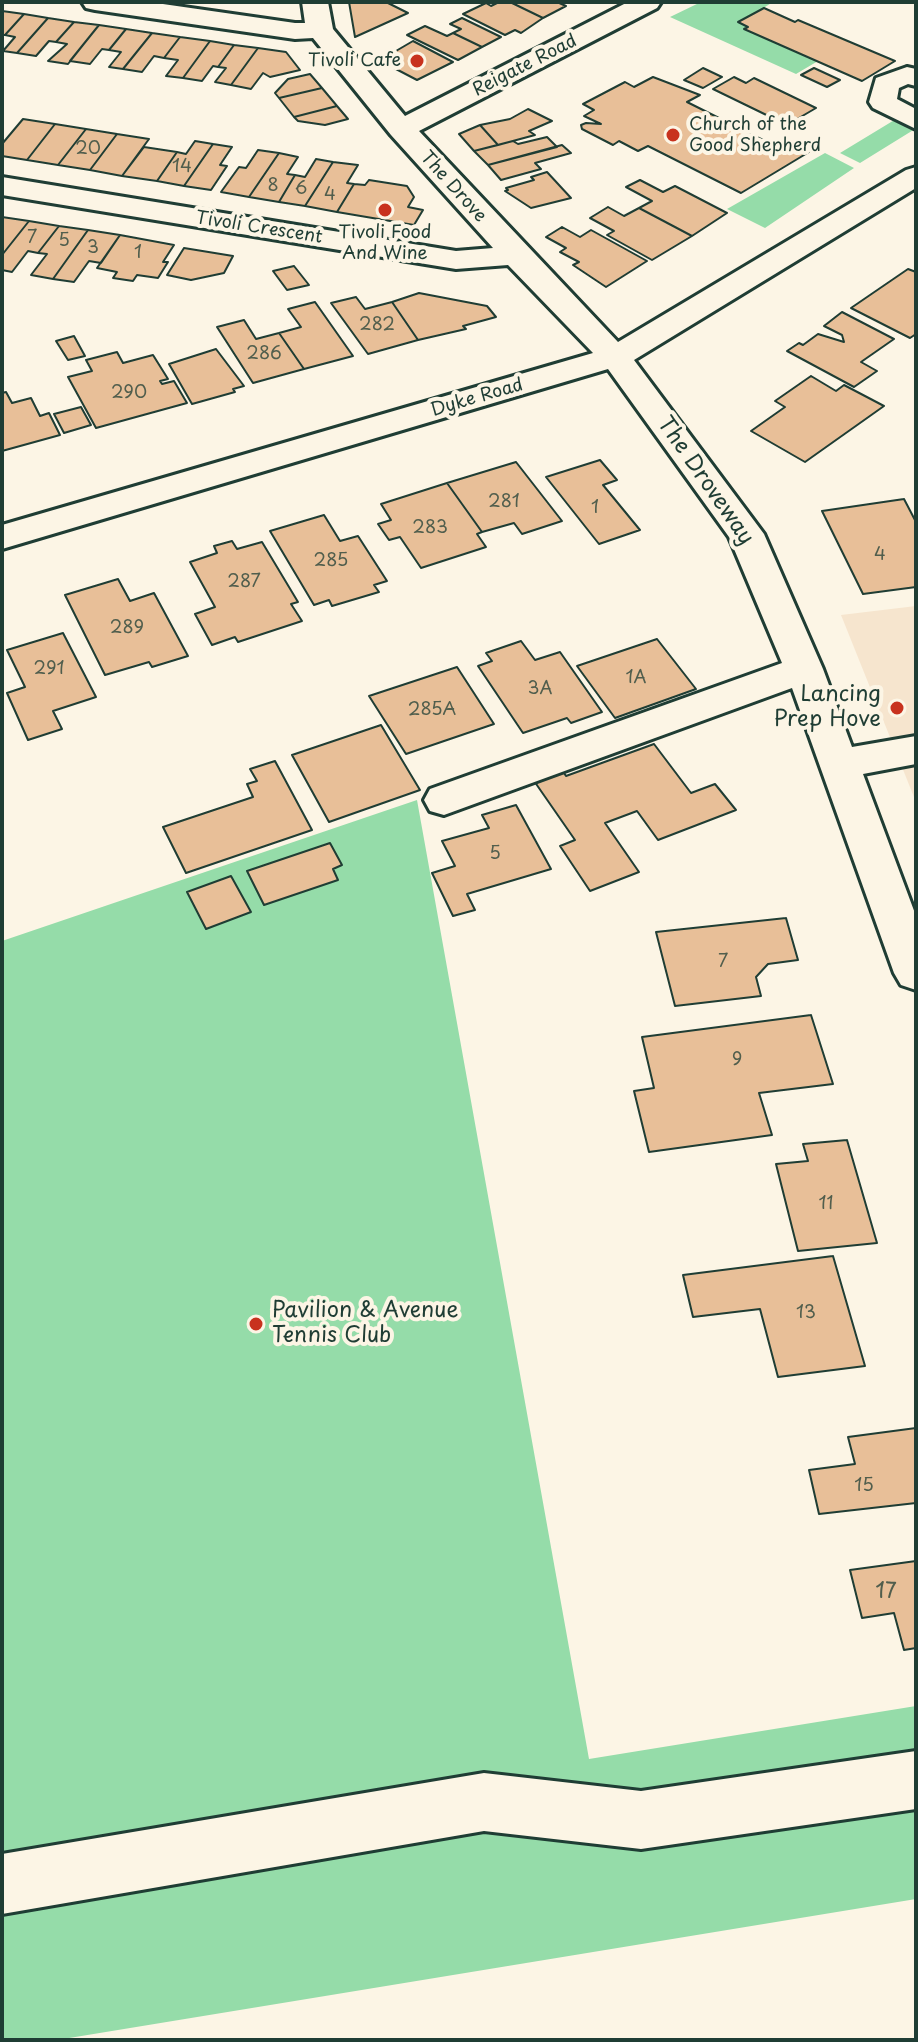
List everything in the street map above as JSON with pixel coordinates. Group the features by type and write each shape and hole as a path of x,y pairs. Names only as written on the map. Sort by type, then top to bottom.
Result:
{"street":[{"path":"95,2 295,31 318,16"},
{"name":"Reigate Road","path":"401,129 648,2"},
{"name":"The Drove","path":"318,16 401,129 615,357"},
{"path":"916,78 907,75 886,84 883,102 916,121"},
{"name":"Dyke Road","path":"2,537 615,357 830,231 916,176"},
{"name":"Tivoli Crescent","path":"2,186 456,260 516,255"},
{"name":"The Droveway","path":"615,357 746,534 804,669 916,973"},
{"path":"444,800 804,669"},
{"path":"838,764 916,750"},
{"path":"2,1884 484,1802 641,1820 916,1780"}],"shaded area":[{"name":"Lancing Prep Hove","path":"916,606 916,802 841,615"}],"green space":[{"path":"701,2 773,2 739,23 748,27 745,29 818,61 796,74 670,17"},
{"path":"901,116 915,129 860,163 840,153"},
{"path":"825,153 854,168 765,228 727,209"},
{"name":"Pavilion & Avenue Tennis Club","path":"417,800 589,1759 916,1706 916,1899 57,2040 2,2040 2,941"}],"building":[{"path":"349,2 386,2 408,13 355,37"},
{"path":"510,2 543,18 521,33 515,30 505,35 463,14 486,3 491,6"},
{"path":"510,2 557,2 566,6 543,18"},
{"path":"764,8 895,61 862,81 744,29 748,27 738,22"},
{"path":"2,11 24,14 5,35 2,35"},
{"path":"24,14 48,18 17,53 3,51 15,37 5,35"},
{"path":"48,18 74,22 56,42 49,41 36,56 17,53"},
{"path":"462,18 501,37 482,47 453,33 461,29 450,24"},
{"path":"74,22 99,25 68,64 48,61 67,44 56,42"},
{"path":"99,25 126,29 109,50 102,49 90,64 70,61"},
{"path":"425,26 447,36 453,33 482,47 458,60 407,35"},
{"path":"126,29 152,33 123,69 109,67 121,52 109,50"},
{"path":"152,33 180,37 164,58 154,56 142,72 123,69"},
{"path":"180,37 210,41 183,78 166,76 178,60 164,58"},
{"path":"210,41 234,45 218,67 213,66 202,81 183,78"},
{"path":"413,41 453,62 417,80 394,68 398,66 384,58"},
{"path":"234,45 258,48 231,85 215,82 226,68 218,67"},
{"path":"258,48 286,52 300,70 270,77 263,73 251,89 231,85"},
{"path":"703,68 722,77 703,88 684,80"},
{"path":"814,68 840,80 827,87 801,75"},
{"path":"310,74 322,88 279,98 275,93 288,79"},
{"name":"Church of the Good Shepherd","path":"653,77 700,95 687,102 775,146 784,140 809,152 741,193 648,146 638,151 619,141 613,145 582,129 581,125 586,123 601,124 584,116 594,110 583,104 625,82 634,87"},
{"path":"734,77 746,83 754,78 816,108 787,125 713,89"},
{"path":"322,88 337,106 294,117 279,98"},
{"path":"337,106 348,119 325,125 298,121 294,117"},
{"path":"528,109 552,121 529,131 535,135 498,145 480,125 510,119"},
{"path":"23,119 55,124 27,160 2,156 2,144"},
{"path":"55,124 86,129 58,165 27,160"},
{"path":"480,125 498,145 474,151 459,134"},
{"path":"86,129 117,134 90,170 58,165"},
{"path":"117,134 149,139 122,176 90,170"},
{"path":"547,137 557,147 488,165 474,151 513,141 518,144"},
{"path":"195,141 213,144 184,186 157,181 177,152 186,154"},
{"path":"213,144 232,147 220,165 227,166 211,190 184,186"},
{"path":"562,145 571,153 535,163 541,169 501,180 488,165"},
{"path":"144,147 177,152 157,181 122,176"},
{"path":"258,150 279,153 249,197 221,192 239,167 246,168"},
{"path":"279,153 298,157 287,174 295,175 279,202 249,197"},
{"path":"316,159 333,162 305,206 279,202 295,175 305,177"},
{"path":"333,162 358,165 347,183 354,184 337,212 305,206"},
{"path":"547,172 571,198 531,208 505,191 508,190 506,188 534,180 531,177"},
{"path":"369,180 407,186 414,197 408,207 423,210 414,225 337,212 354,184 365,185"},
{"path":"640,180 663,192 675,186 727,213 692,236 639,208 652,201 626,187"},
{"path":"608,207 624,216 639,208 692,236 652,260 607,235 614,231 590,218"},
{"path":"2,217 29,221 2,255"},
{"path":"29,221 59,226 38,253 28,251 12,272 2,270 2,255"},
{"path":"59,226 88,230 53,279 31,275 47,254 38,253"},
{"path":"562,227 580,237 591,230 647,261 606,287 573,265 579,262 560,252 566,248 546,237"},
{"path":"88,230 120,235 101,263 89,261 74,282 53,279"},
{"path":"120,235 174,245 163,262 168,262 158,278 137,275 133,281 113,278 117,272 97,268"},
{"path":"184,248 233,256 224,273 191,280 167,275"},
{"path":"294,266 309,285 287,290 273,271"},
{"path":"908,269 916,272 916,334 910,338 851,308"},
{"path":"419,293 487,306 496,317 463,326 466,329 418,340 392,302"},
{"path":"356,297 365,309 392,302 418,340 368,354 331,303"},
{"path":"315,302 353,356 304,369 279,333 301,327 288,309"},
{"path":"842,312 894,339 861,362 877,371 854,387 787,351 799,343 803,345 818,334 844,342 842,335 824,326"},
{"path":"244,320 256,339 279,333 304,369 253,383 217,327"},
{"path":"74,336 85,356 68,360 56,341"},
{"path":"216,349 244,386 233,389 235,392 192,404 169,364"},
{"path":"117,352 123,363 153,355 168,379 160,381 162,384 174,381 187,403 96,428 68,377 92,371 86,360"},
{"path":"811,376 836,391 844,385 884,406 805,462 751,431 785,407 775,401"},
{"path":"6,392 12,403 31,398 40,416 49,413 60,435 2,451 2,393"},
{"path":"81,407 91,425 64,433 54,414"},
{"path":"600,460 617,480 603,485 640,530 599,544 546,477"},
{"path":"516,462 562,521 522,534 514,523 482,532 447,483"},
{"path":"447,483 482,532 477,534 486,547 421,568 400,537 389,540 378,524 391,520 381,504"},
{"path":"904,499 916,522 916,587 863,594 822,511"},
{"path":"324,515 340,541 358,536 387,581 374,585 379,592 332,606 329,600 314,605 270,531"},
{"path":"232,541 237,549 262,542 298,602 291,604 302,621 238,642 235,637 212,645 195,614 215,607 190,562 217,553 214,546"},
{"path":"118,579 130,601 154,593 188,656 152,667 149,662 105,675 65,595"},
{"path":"63,633 96,697 53,711 62,729 28,740 7,693 25,687 7,650"},
{"path":"657,639 696,689 615,718 577,666"},
{"path":"521,641 535,660 560,652 602,712 571,723 567,718 523,733 478,666 492,661 486,653"},
{"path":"457,667 494,724 406,754 369,696"},
{"path":"381,725 420,790 329,822 292,755"},
{"path":"654,744 691,793 715,784 736,810 658,840 637,811 605,823 639,872 590,891 560,846 575,840 532,778 560,767 566,776"},
{"path":"275,761 312,830 186,873 163,827 253,797 247,784 257,781 250,769"},
{"path":"516,805 551,869 467,894 475,910 453,916 432,873 455,866 442,841 489,828 482,815"},
{"path":"330,843 342,865 333,869 338,880 264,905 247,871"},
{"path":"231,876 251,912 206,929 187,892"},
{"path":"786,918 798,960 768,964 756,977 761,996 675,1006 656,932"},
{"path":"811,1015 833,1084 759,1093 772,1135 649,1152 634,1091 654,1088 642,1037"},
{"path":"847,1140 877,1243 798,1251 776,1164 808,1161 803,1144"},
{"path":"833,1256 865,1366 778,1377 760,1309 693,1317 683,1275"},
{"path":"916,1428 916,1503 819,1514 809,1470 855,1464 848,1437"},
{"path":"916,1561 916,1648 904,1650 894,1613 862,1618 850,1570"}],"place":[{"name":"Tivoli Cafe","path":"417,61"},
{"name":"Church of the Good Shepherd","path":"673,135"},
{"name":"Tivoli Food And Wine","path":"385,210"},
{"name":"Lancing Prep Hove","path":"897,708"},
{"name":"Pavilion & Avenue Tennis Club","path":"256,1324"}]}
